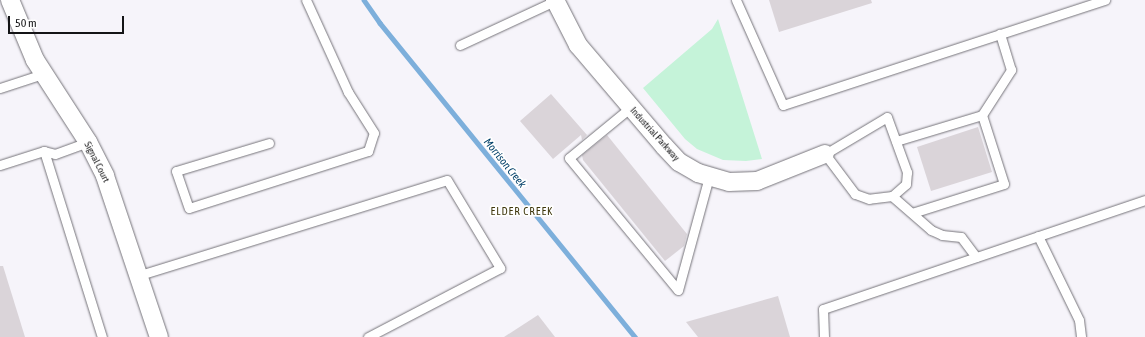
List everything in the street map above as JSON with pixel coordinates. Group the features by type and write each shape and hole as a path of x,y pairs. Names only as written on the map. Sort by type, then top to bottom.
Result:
{"street":[{"name":"Signal Court","path":"10,0 43,74 88,142 105,176 140,275 159,337"},
{"name":"Industrial Parkway","path":"555,0 578,45 679,162 709,177 729,182 757,181 825,154"}],"lane":[{"path":"269,142 176,171 188,208 368,151 374,133 348,92 306,0"},
{"path":"460,45 555,0"},
{"path":"736,0 783,105 1105,0"},
{"path":"896,141 982,115 1011,70 1000,34"},
{"path":"0,88 43,74"},
{"path":"631,107 569,158 678,290 709,177"},
{"path":"912,213 1004,184 982,115"},
{"path":"887,117 896,141 906,172 906,184 892,196 869,199 855,194 825,154 887,117"},
{"path":"0,165 44,151 56,154 88,142"},
{"path":"44,151 102,337"},
{"path":"140,275 447,180 500,268 368,337"},
{"path":"892,196 931,230 942,235 961,237 976,257"},
{"path":"824,337 824,309 1145,200"},
{"path":"1038,236 1079,320 1081,337"}],"green space":[{"path":"718,19 762,159 746,161 723,160 697,149 685,139 643,88 712,29"}],"building":[{"path":"769,0 871,0 872,3 779,32"},
{"path":"551,94 587,135 582,140 581,135 553,159 520,121"},
{"path":"978,127 992,172 931,191 917,147"},
{"path":"607,135 687,234 684,246 665,261 583,160 582,155"},
{"path":"0,266 3,266 25,337 0,337"},
{"path":"778,296 790,337 698,337 686,322"},
{"path":"538,315 555,337 504,337"}],"waterway":[{"name":"Morrison Creek","path":"364,0 380,23 635,337"}],"district":[{"name":"ELDER CREEK","path":"522,211"}]}
